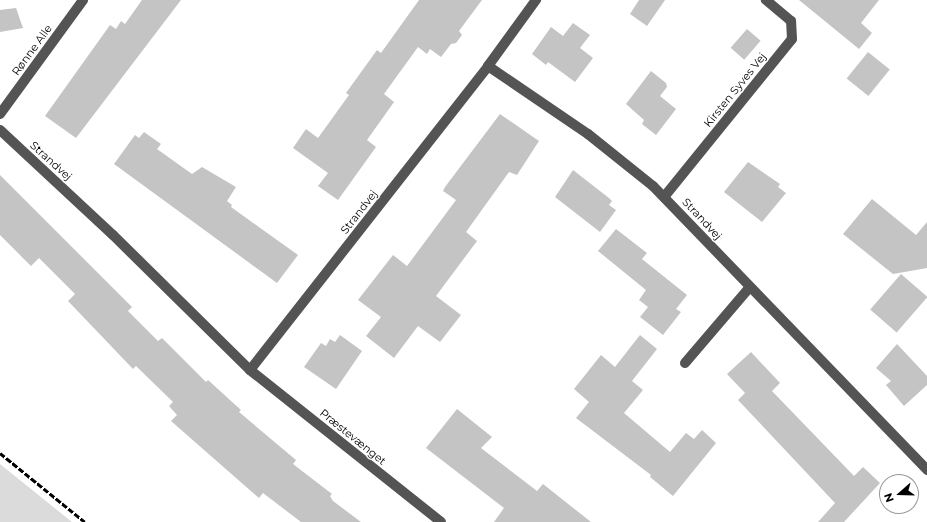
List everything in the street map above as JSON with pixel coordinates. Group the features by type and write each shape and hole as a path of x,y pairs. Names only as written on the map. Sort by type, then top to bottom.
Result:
{"street":[{"name":"Rønne Alle","path":"0,114 83,0"},
{"path":"488,66 536,0"},
{"name":"Kirsten Syves Vej","path":"664,197 792,38 791,20 766,0"},
{"name":"Strandvej","path":"0,130 113,235 250,370 488,66 588,134 664,197 749,288 927,470"},
{"path":"685,363 749,288"},
{"name":"Præstevænget","path":"250,370 441,522"}],"shaded area":[{"path":"0,464 72,522 0,522"}],"building":[{"path":"142,0 181,0 76,138 45,116 110,25 116,29 121,21 125,24"},
{"path":"419,0 482,0 459,31 462,35 456,43 451,44 441,57 430,49 427,54 418,47 384,94 394,102 367,140 376,147 338,200 318,186 328,173 293,148 306,129 318,138 349,95 346,93 377,50 381,53"},
{"path":"639,0 665,0 647,26 630,14"},
{"path":"799,0 879,0 861,23 872,33 859,49"},
{"path":"16,8 23,28 0,32 0,10"},
{"path":"573,23 590,35 580,48 593,58 575,82 548,62 546,65 532,54 551,27 563,36"},
{"path":"747,29 761,41 744,60 731,48"},
{"path":"868,52 890,70 868,96 847,78"},
{"path":"651,71 666,83 667,87 660,96 676,109 656,135 642,124 644,120 626,104"},
{"path":"500,114 539,141 517,175 509,172 466,232 477,241 436,296 461,315 440,342 418,326 394,358 366,336 381,317 358,300 393,255 407,266 456,200 443,191 445,187"},
{"path":"144,132 161,144 157,149 192,174 202,167 236,187 227,201 232,205 231,207 298,255 277,283 114,164 135,135 139,138"},
{"path":"748,162 780,184 778,187 786,193 762,222 724,192"},
{"path":"573,170 609,198 612,201 609,205 616,210 600,232 555,197"},
{"path":"0,175 132,307 128,311 158,341 162,338 206,382 208,380 241,410 239,412 296,460 293,464 332,494 330,496 333,501 361,522 301,522 263,493 259,498 171,421 177,415 169,406 173,402 136,366 133,369 68,301 75,294 39,258 31,266 0,235"},
{"path":"872,199 916,235 927,222 927,268 893,274 843,234"},
{"path":"616,229 647,253 642,259 687,295 676,309 681,312 663,335 640,317 648,307 639,300 646,290 598,251"},
{"path":"901,274 927,297 897,332 870,309"},
{"path":"340,335 362,351 336,389 304,367 321,343 326,346 330,339 335,342"},
{"path":"640,335 657,349 632,381 643,390 624,413 670,452 686,433 694,439 702,430 716,443 673,496 650,477 651,475 576,418 589,402 574,389 601,355 615,367"},
{"path":"897,344 927,376 927,385 904,406 886,385 891,381 876,368"},
{"path":"751,352 780,383 772,391 854,476 863,467 879,482 879,484 844,522 818,522 835,503 738,400 745,393 727,374"},
{"path":"457,409 492,437 481,448 537,491 543,484 591,522 494,522 504,508 426,448"}],"railway":[{"path":"0,453 85,522"}]}
